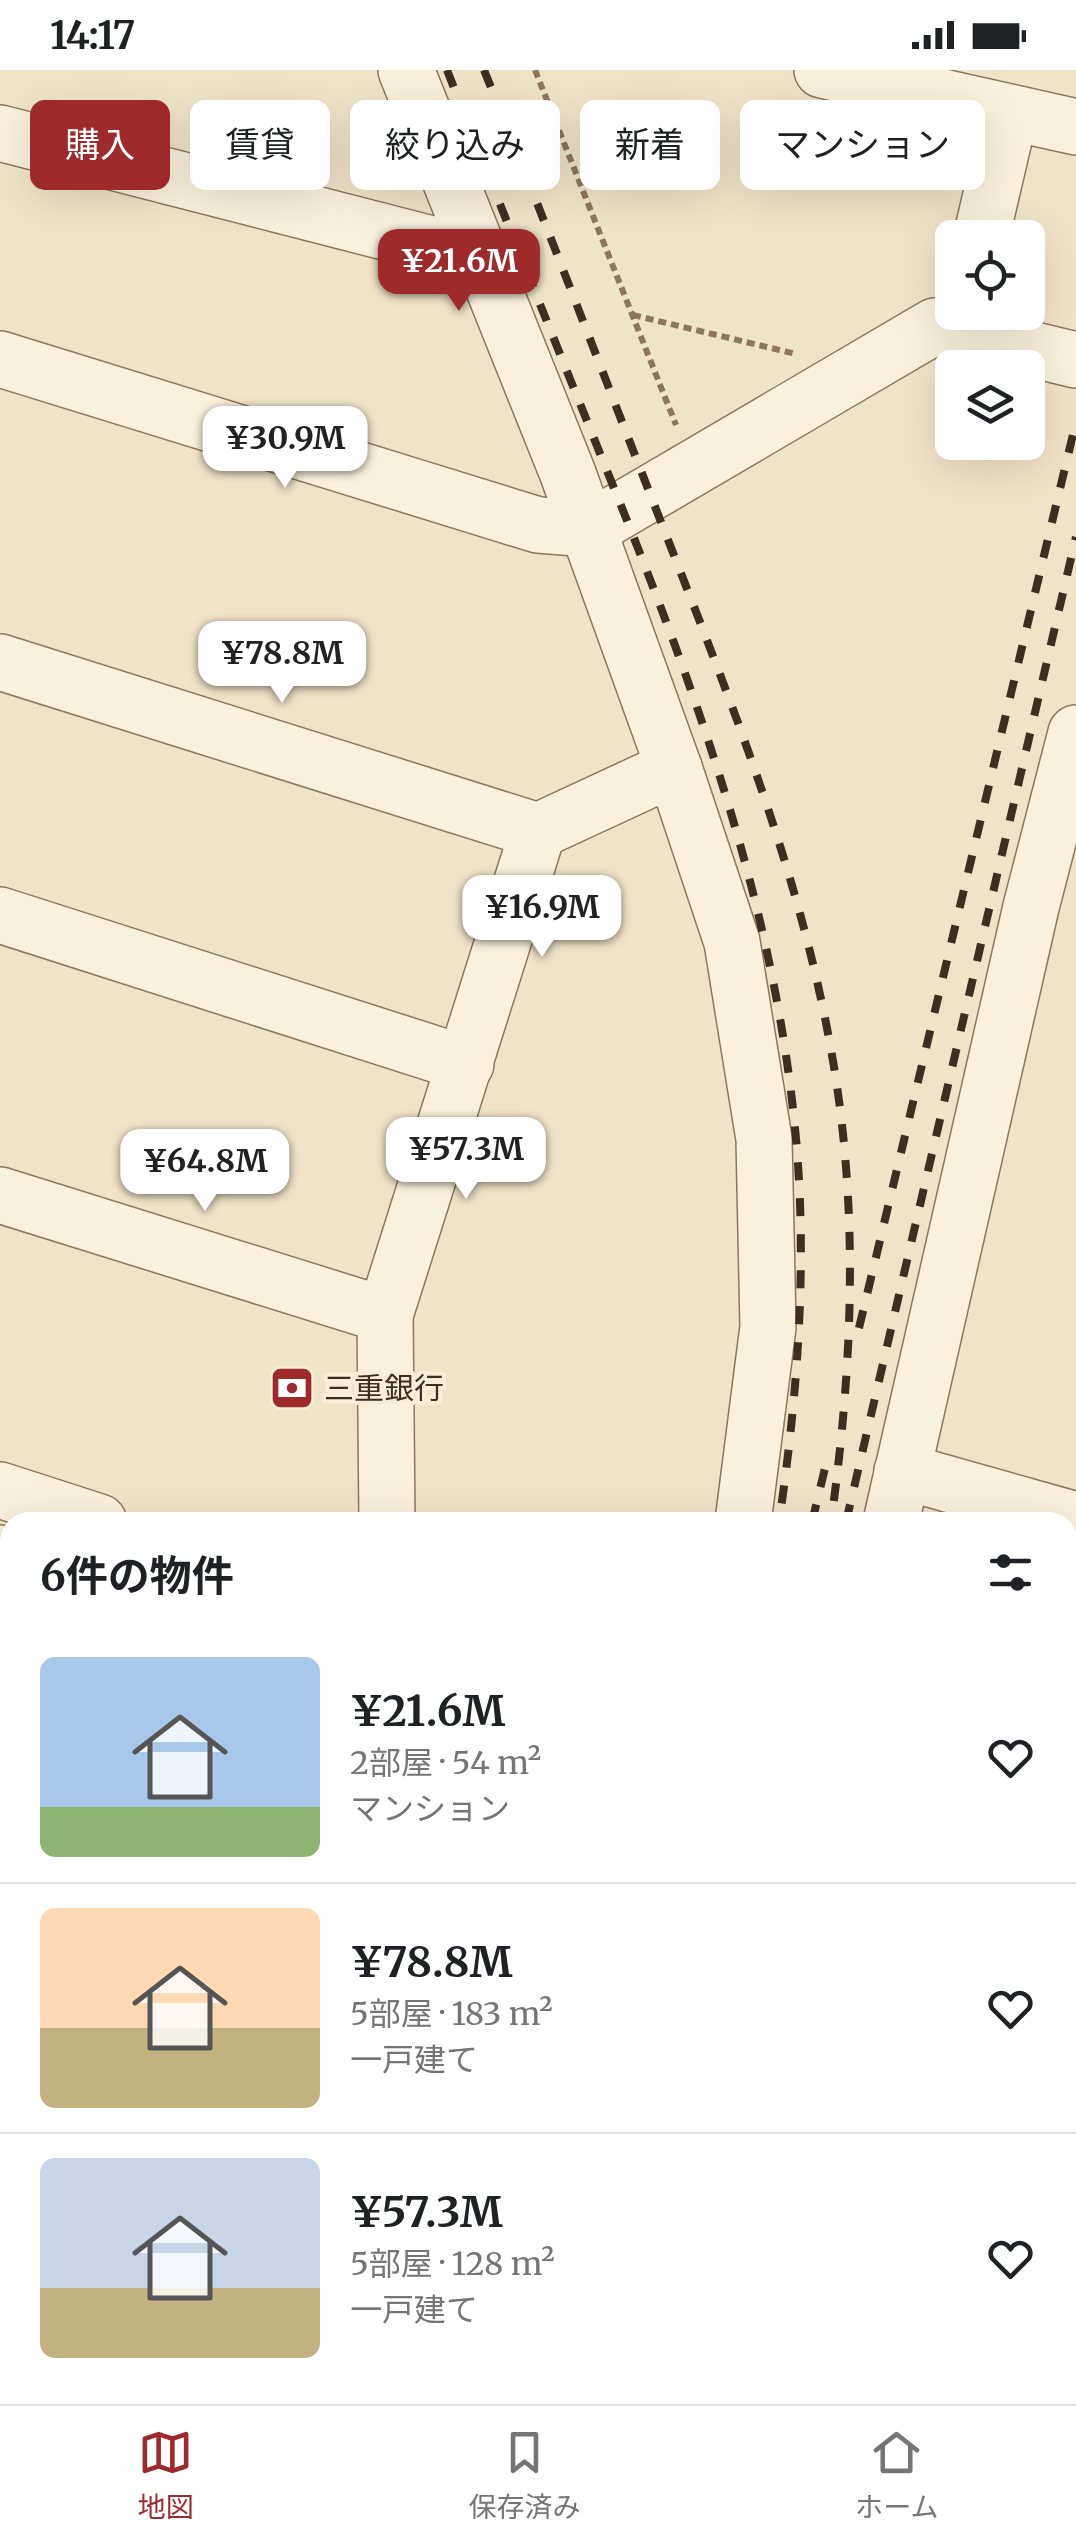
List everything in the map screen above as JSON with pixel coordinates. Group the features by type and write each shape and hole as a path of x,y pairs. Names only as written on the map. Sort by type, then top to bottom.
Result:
{"street":[{"path":"406,70 589,529 732,942 764,1139 768,1327 745,1512"},
{"path":"822,70 1076,127"},
{"path":"985,220 1010,114"},
{"path":"0,133 482,257"},
{"path":"0,359 538,525 589,529 935,326"},
{"path":"985,330 1076,360"},
{"path":"0,662 538,831 674,768"},
{"path":"1016,1512 897,1496 1054,911 1076,733"},
{"path":"387,1512 385,1315 538,831"},
{"path":"0,914 466,1064"},
{"path":"0,1196 385,1315"},
{"path":"0,1490 68,1512"}],"path":[{"path":"535,70 693,468"},
{"path":"632,315 860,370"}],"railway":[{"path":"447,70 664,616 722,783 767,953 784,1040 795,1128 801,1227 796,1375 780,1512"},
{"path":"484,70 743,738 787,867 821,999 842,1124 850,1238 848,1352 832,1512"},
{"path":"859,1328 1076,422"},
{"path":"848,1512 1076,537"},
{"path":"814,1512 826,1464"}],"place":[{"name":"三重銀行","path":"292,1388"}]}
